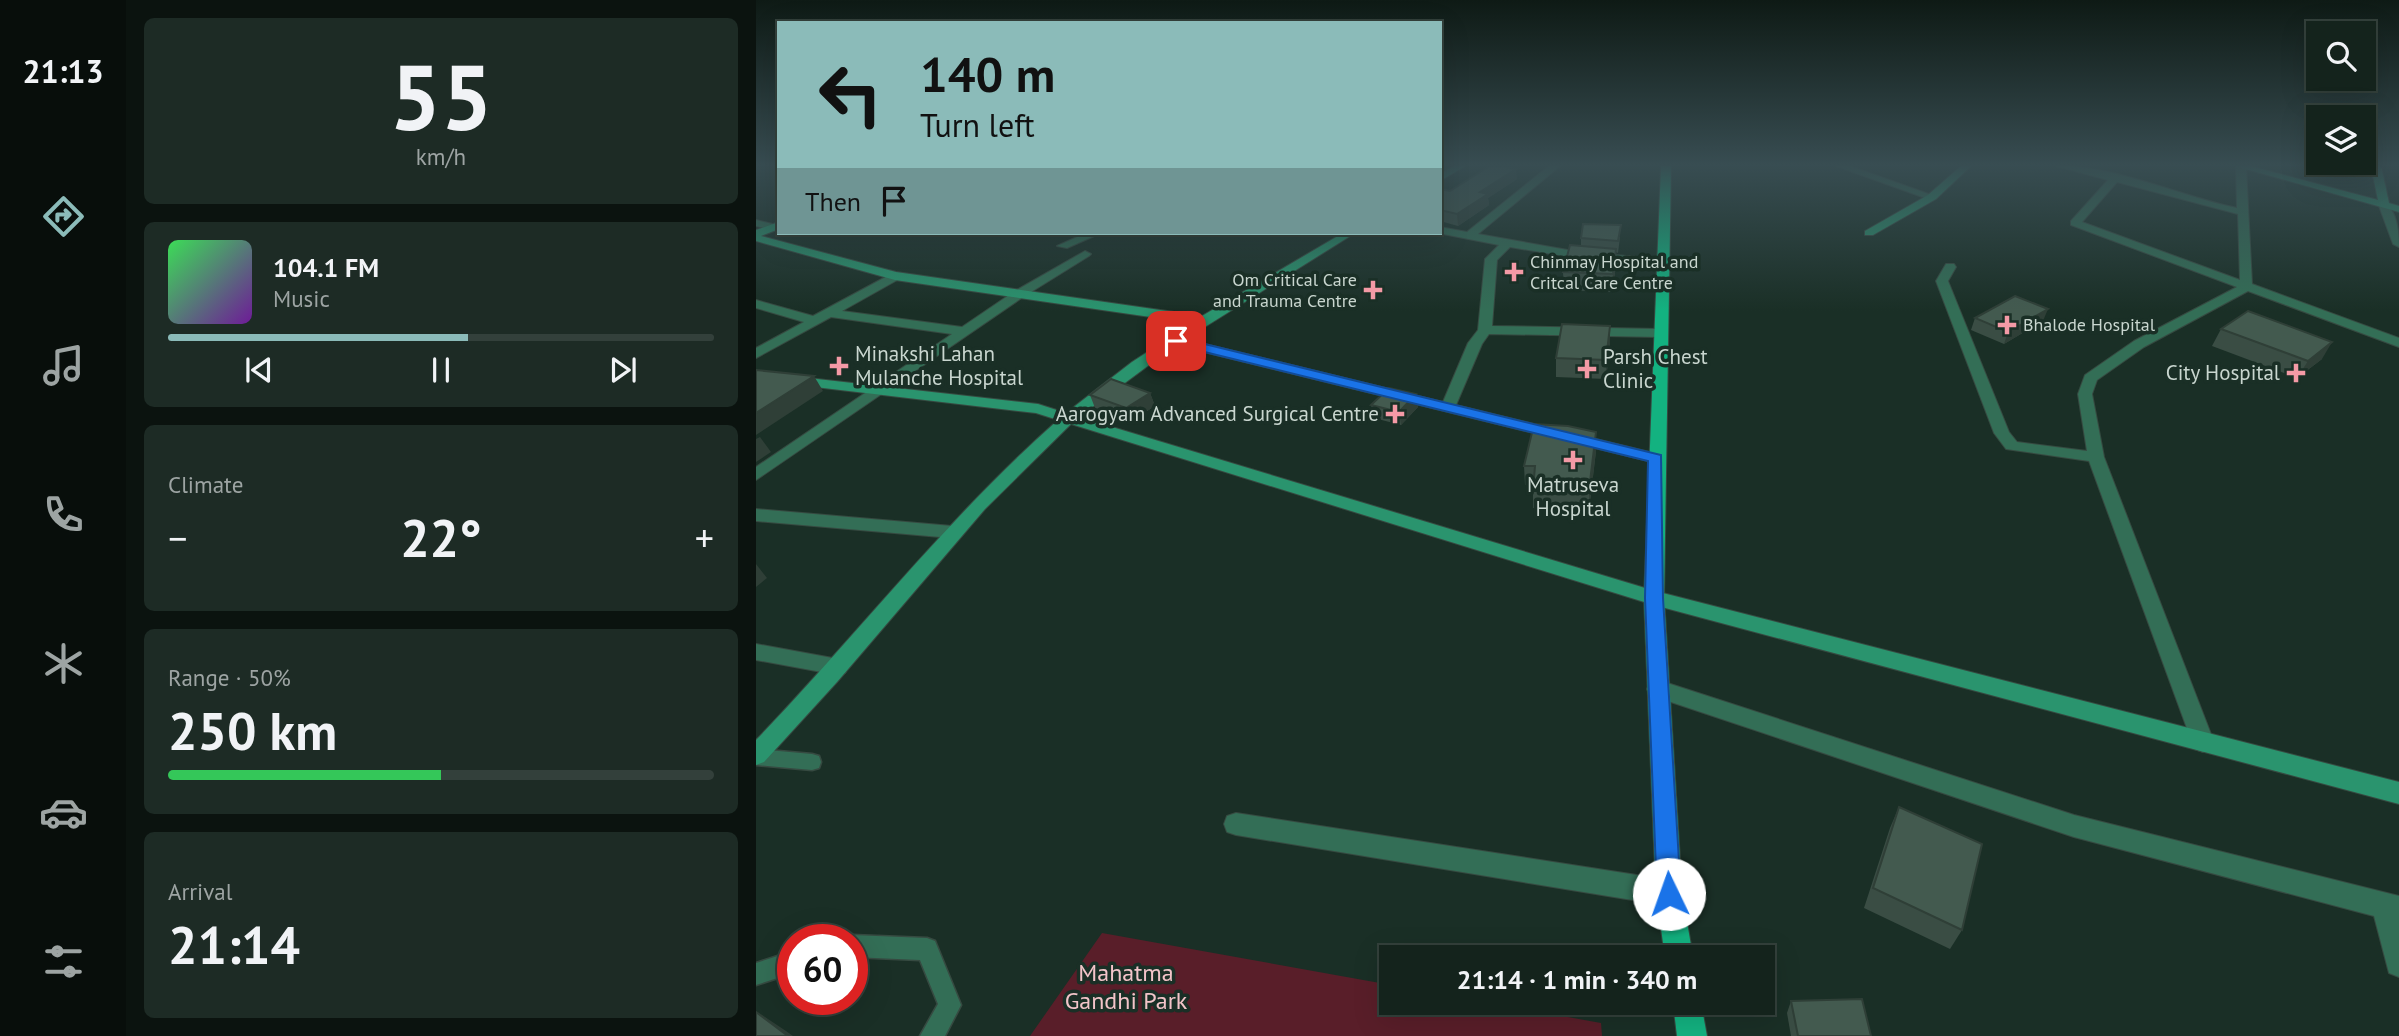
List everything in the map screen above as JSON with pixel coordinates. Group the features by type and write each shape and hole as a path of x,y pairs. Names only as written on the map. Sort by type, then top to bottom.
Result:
{"main road":[{"path":"1665,214 1654,598 1669,894 1677,945"},
{"path":"1689,1015 1692,1036"}],"street":[{"path":"1469,236 1496,214"},
{"path":"1869,233 1902,214"},
{"path":"2083,214 2075,223 2399,343"},
{"path":"2243,214 2246,287"},
{"path":"2387,214 2399,244"},
{"path":"756,223 776,226"},
{"path":"756,236 776,226"},
{"path":"1442,230 1618,262 1663,263"},
{"path":"1063,246 1090,235"},
{"path":"756,756 838,667 952,532 1068,419 1102,390 1176,341 1347,235"},
{"path":"756,236 895,276 1207,321"},
{"path":"1448,407 1475,342 1485,330 1491,259 1507,244"},
{"path":"756,475 1019,294 1085,254"},
{"path":"1951,267 1942,281 2002,433 2012,446 2096,457"},
{"path":"756,354 895,276"},
{"path":"2203,742 2096,457 2084,394 2090,378 2139,344 2246,287"},
{"path":"756,304 815,321"},
{"path":"831,313 966,332"},
{"path":"1485,330 1660,333"},
{"path":"1176,341 1656,458"},
{"path":"756,376 1006,404 1068,419 1654,598 2399,793"},
{"path":"756,515 952,532"},
{"path":"756,652 838,667"},
{"path":"1658,689 2074,826 2392,907 2399,963"},
{"path":"1236,824 1669,894"}],"lane":[{"path":"756,756 812,762"},
{"path":"868,947 928,949 950,1005 932,1036"},
{"path":"756,974 777,967"}],"green space":[{"name":"Mahatma Gandhi Park","path":"1102,933 1379,983 1379,1015 1557,1015 1601,1023 1602,1036 1030,1036"}],"building":[{"path":"1583,224 1621,225 1618,241 1581,238"},
{"path":"1570,245 1616,249 1613,274 1563,272"},
{"path":"2015,296 2048,309 2008,332 1975,318"},
{"path":"2248,311 2332,342 2308,361 2221,329"},
{"path":"1562,324 1610,326 1606,360 1556,358"},
{"path":"756,370 814,376 756,413"},
{"path":"1111,379 1150,393 1126,408 1090,395"},
{"path":"1389,388 1416,394 1399,412 1371,405"},
{"path":"1534,424 1568,426 1596,432 1589,490 1533,489 1535,466 1524,466"},
{"path":"1899,807 1982,844 1962,930 1873,888"},
{"path":"1862,999 1871,1036 1798,1036 1791,1001"},
{"path":"756,1012 788,1036 756,1036"}],"place":[{"name":"Chinmay Hospital and Critcal Care Centre","path":"1514,272"},
{"name":"Om Critical Care and Trauma Centre","path":"1373,290"},
{"name":"Bhalode Hospital","path":"2007,325"},
{"name":"Minakshi Lahan Mulanche Hospital","path":"839,366"},
{"name":"Parsh Chest Clinic","path":"1587,369"},
{"name":"City Hospital","path":"2296,373"},
{"name":"Aarogyam Advanced Surgical Centre","path":"1395,414"},
{"name":"Matruseva Hospital","path":"1573,460"}],"route":[{"path":"1176,341 1656,458 1654,598 1669,894"}]}
